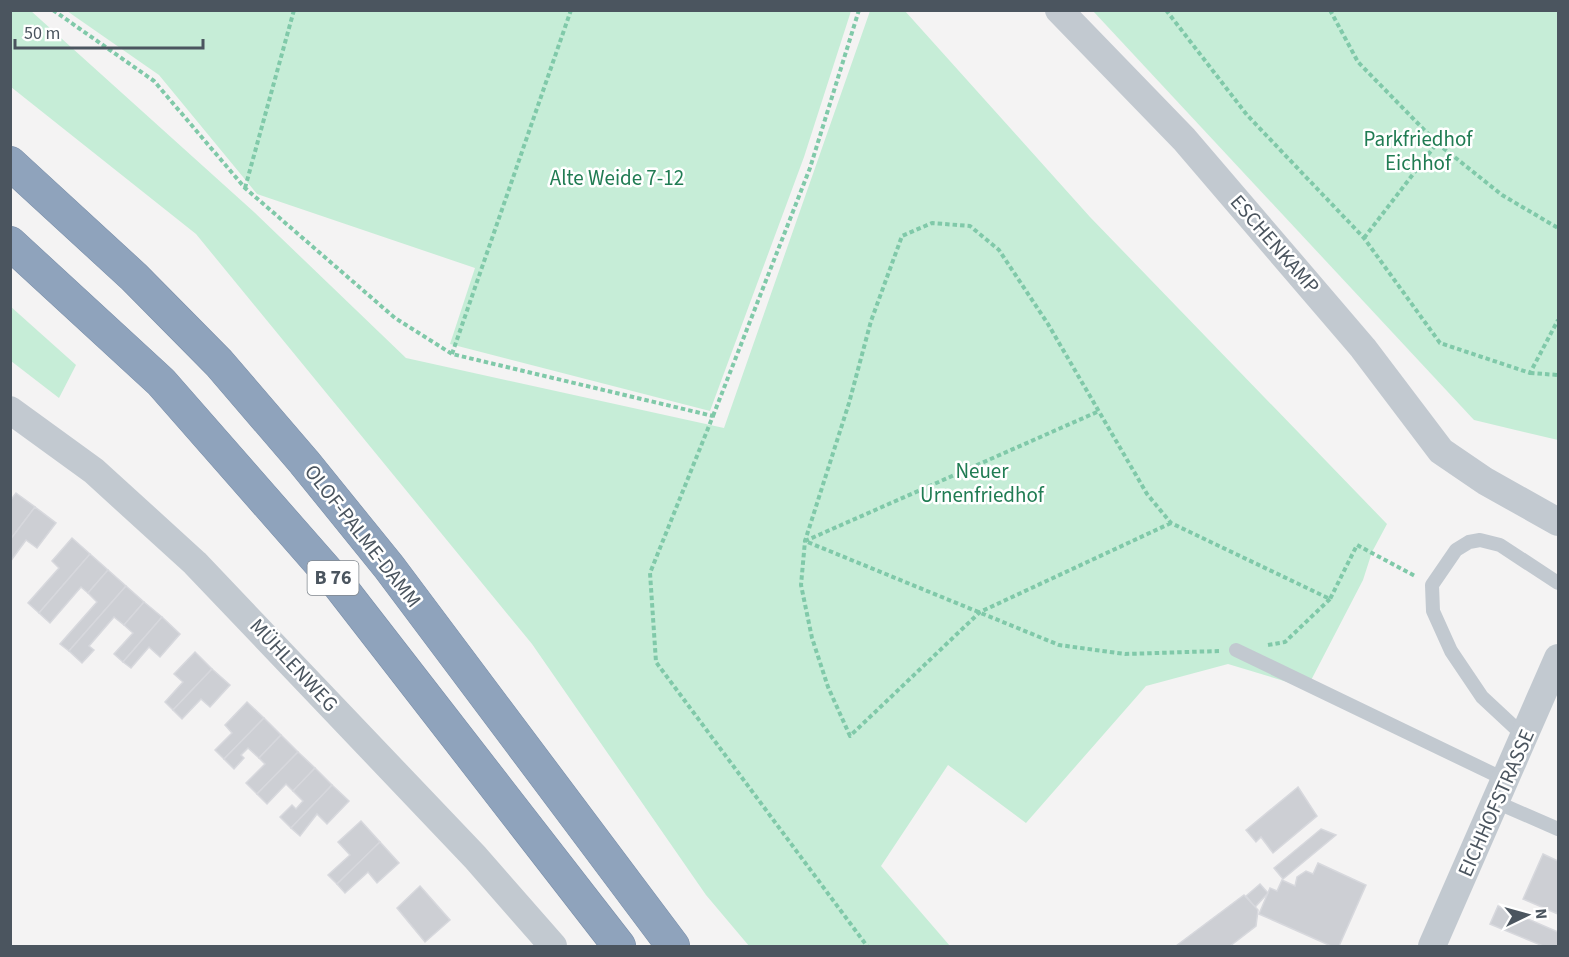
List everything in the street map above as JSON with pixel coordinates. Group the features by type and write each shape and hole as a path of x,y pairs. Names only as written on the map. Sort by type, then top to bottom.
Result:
{"highway":[{"name":"OLOF-PALME-DAMM","path":"10,163 134,277 212,355 304,462 389,567 673,946"},
{"name":"B 76","path":"10,243 161,382 339,585 619,946"}],"street":[{"name":"ESCHENKAMP","path":"1059,10 1185,139 1363,348 1442,451 1485,481 1558,522"},
{"name":"MÜHLENWEG","path":"10,410 94,471 195,563 467,848 553,946"},
{"name":"EICHHOFSTRASSE","path":"1432,946 1558,658"}],"lane":[{"path":"1525,737 1494,711 1451,651 1433,611 1432,585 1456,550 1469,542 1480,540 1500,545 1558,583"},
{"path":"1236,650 1501,791 1558,829"}],"path":[{"path":"53,10 154,81 245,188 395,318 452,354 713,416"},
{"path":"245,188 294,10"},
{"path":"452,354 571,10"},
{"path":"859,10 810,168 650,573 656,662 867,946"},
{"path":"1166,10 1246,115 1364,238 1440,343 1530,373 1558,375"},
{"path":"1330,10 1358,62 1437,143 1502,195 1558,228"},
{"path":"1364,238 1437,143"},
{"path":"1171,523 980,612 850,736 828,687 812,638 801,585 805,541 849,403 871,321 902,236 932,223 970,226 999,250 1048,324 1097,412 1147,494 1171,523 1330,599"},
{"path":"1530,373 1558,320"},
{"path":"805,541 1097,412"},
{"path":"805,541 1059,645 1125,654 1236,650 1285,642 1330,599 1357,545 1432,585"}],"green space":[{"name":"Neuer Urnenfriedhof","path":"10,11 31,11 254,212 406,358 724,428 870,11 905,11 1090,217 1387,524 1372,552 1363,580 1307,688 1228,664 1146,686 1026,823 948,765 881,866 950,946 749,946 706,895 532,644 196,234 11,87"},
{"name":"Alte Weide 7-12","path":"67,11 851,11 804,157 710,411 450,344 475,268 257,194 159,75"},
{"name":"Parkfriedhof Eichhof","path":"1093,11 1558,11 1558,440 1474,420"},
{"path":"10,306 76,365 59,398 11,361"}],"building":[{"path":"16,493 35,507 10,540 10,501"},
{"path":"35,507 56,523 37,548 26,540 10,562 10,540"},
{"path":"72,538 90,554 39,613 28,603 59,568 52,561"},
{"path":"90,554 108,570 88,593 81,587 50,623 39,613"},
{"path":"108,570 126,586 69,651 60,644 97,602 88,593"},
{"path":"126,586 144,602 124,625 114,617 89,646 94,650 82,663 69,651"},
{"path":"144,602 162,617 123,662 114,654 133,633 124,625"},
{"path":"162,617 180,634 160,657 149,647 131,668 123,662"},
{"path":"195,652 212,669 173,710 165,702 183,682 174,674"},
{"path":"212,669 230,685 210,707 201,699 182,719 173,710"},
{"path":"247,702 264,718 224,759 215,750 232,733 225,725"},
{"path":"264,718 281,735 259,758 248,748 241,755 244,758 234,769 224,759"},
{"path":"281,735 298,752 257,794 246,783 265,764 259,758"},
{"path":"298,752 315,768 293,791 286,784 267,804 257,794"},
{"path":"315,768 332,785 291,828 280,817 292,805 296,809 303,801 293,791"},
{"path":"332,785 349,801 327,824 317,814 300,836 291,828"},
{"path":"1298,787 1317,816 1273,853 1261,837 1256,842 1246,830"},
{"path":"361,821 380,842 337,884 328,875 350,855 338,842"},
{"path":"1321,829 1336,835 1283,879 1274,868"},
{"path":"380,842 399,863 377,883 368,872 345,893 337,884"},
{"path":"1543,854 1558,861 1558,914 1523,899"},
{"path":"1318,863 1366,885 1339,946 1331,946 1259,914 1270,888 1277,891 1282,880 1295,886 1297,877 1306,871 1313,874"},
{"path":"1260,884 1268,893 1255,907 1246,896"},
{"path":"420,886 450,920 425,942 397,908"},
{"path":"1244,895 1258,910 1256,926 1230,946 1176,946"},
{"path":"1498,906 1558,932 1558,946 1543,946 1490,924"}]}
